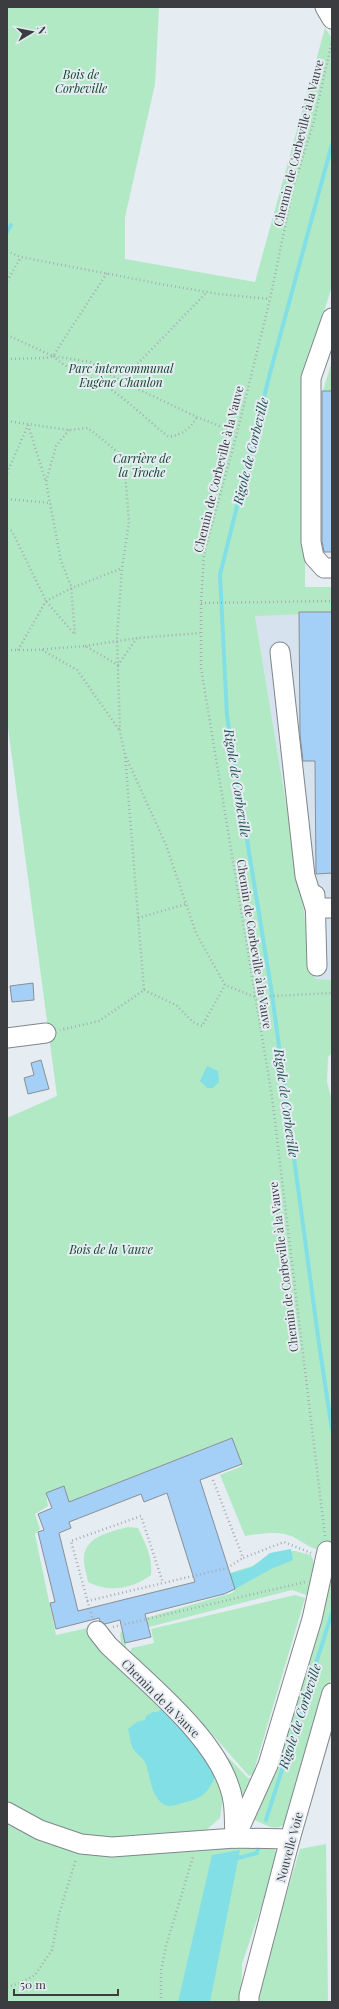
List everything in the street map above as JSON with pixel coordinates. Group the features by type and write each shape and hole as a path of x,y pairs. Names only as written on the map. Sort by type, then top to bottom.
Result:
{"street":[{"path":"325,7 332,19"},
{"path":"332,318 311,378 311,542 314,557 324,568 332,568"},
{"path":"280,652 305,876 324,908"},
{"path":"315,886 324,908 317,966"},
{"path":"7,1038 46,1033"},
{"path":"235,1838 268,1765 312,1619 327,1551"},
{"name":"Chemin de la Vauve","path":"97,1631 108,1645 188,1722 210,1749 225,1776 233,1800 235,1838"},
{"name":"Nouvelle Voie","path":"249,2002 251,1989 290,1839 332,1693"},
{"path":"7,1812 40,1830 81,1844 112,1847 198,1842 235,1838 290,1839"}],"path":[{"name":"Chemin de Corbeville à la Vauve","path":"327,1551 272,1097 201,668 200,633 204,554 237,433 270,299 294,188 313,125 332,41"},
{"path":"7,251 20,257 208,292 270,299"},
{"path":"7,281 20,257"},
{"path":"7,359 46,358 53,356 107,273"},
{"path":"121,381 208,292"},
{"path":"7,335 53,356 90,362 121,381 197,417 237,433"},
{"path":"53,356 62,365 120,395 169,437 180,434 191,428 197,417"},
{"path":"7,421 69,430 88,428 119,453 125,472 129,522 122,568 117,638 120,732 125,755 144,990"},
{"path":"7,473 28,425"},
{"path":"7,528 12,531 46,601 75,635 72,588 61,561 46,482 28,425"},
{"path":"46,482 56,446 69,430"},
{"path":"7,499 51,503"},
{"path":"18,650 46,601 72,588 122,568"},
{"path":"201,603 332,601"},
{"path":"7,650 42,650 85,646 137,638 200,633"},
{"path":"118,665 137,638"},
{"path":"85,646 118,665"},
{"path":"42,650 77,670 120,732"},
{"path":"125,755 166,845 196,933 225,985 255,997 332,993"},
{"path":"138,918 186,904"},
{"path":"144,990 176,1005 193,1022 202,1026 225,985"},
{"path":"46,1033 99,1021 144,990"},
{"path":"213,1480 243,1558"},
{"path":"163,1583 141,1516 71,1541 87,1601 97,1631 321,1578"},
{"path":"87,1601 227,1568 243,1558 284,1542 313,1553 327,1551"},
{"path":"161,2002 160,1972 166,1946 198,1842"},
{"path":"7,1987 20,1983 35,1975 52,1950 64,1894 81,1844"}],"shaded area":[{"path":"332,613 332,980 315,979 255,615"}],"green space":[{"path":"7,7 159,7 155,84 125,217 125,259 255,282 325,28 332,38 332,286 306,369 305,587 332,587 332,613 255,616 315,979 332,980 332,1053 328,1057 327,1082 332,1101 332,1548 323,1541 323,1546 316,1549 292,1536 278,1533 245,1536 220,1475 242,1466 231,1438 69,1502 46,1493 48,1506 35,1514 40,1529 35,1534 56,1635 92,1627 156,1701 224,1791 220,1818 204,1832 92,1840 52,1829 7,1805 7,1118 57,1096 7,720"},
{"path":"332,361 332,391 323,391"},
{"path":"128,1527 138,1528 141,1533 150,1557 151,1575 136,1584 120,1588 104,1588 88,1582 84,1557 89,1544 100,1536"},
{"path":"281,1551 295,1551 311,1555 318,1573 258,1779 240,1799 122,1650 120,1634 122,1631 128,1654 248,1778 255,1778 309,1596 292,1590 149,1627 148,1624 123,1630 122,1625 232,1593 235,1590 230,1573 252,1566"},
{"path":"332,1564 332,1675 291,1819 286,1824 272,1827 252,1819"},
{"path":"295,1595 305,1598 253,1774 249,1776 196,1716 129,1654 132,1648 154,1643 151,1629"},
{"path":"7,1819 50,1845 270,1846 276,1851 277,1860 242,1964 241,2002 7,2002"},
{"path":"326,1844 328,2002 259,2002 259,1986 300,1849"}],"water":[{"path":"207,1066 218,1071 219,1082 213,1088 207,1088 200,1081"},
{"path":"291,1549 293,1560 271,1569 235,1589 229,1574 252,1567 270,1553"},
{"path":"163,1707 191,1736 215,1777 210,1786 201,1796 192,1801 170,1806 160,1802 154,1792 146,1764 144,1760 135,1752 131,1743 128,1729 137,1722 145,1720 146,1716 153,1712 158,1712"},
{"path":"240,1850 210,2002 178,2002 212,1855"}],"building":[{"path":"322,391 332,391 332,552 324,552 322,541"},
{"path":"299,612 332,612 332,873 316,874 315,761 303,761 300,735"},
{"path":"33,983 34,1000 12,1002 10,986"},
{"path":"41,1060 49,1089 28,1094 24,1078 34,1075 31,1063"},
{"path":"232,1438 242,1464 200,1480 235,1589 224,1594 145,1614 151,1637 125,1643 120,1620 105,1624 100,1621 99,1618 56,1629 50,1603 55,1602 38,1532 44,1530 38,1514 52,1508 46,1493 64,1486 69,1502","holes":["167,1493 195,1582 78,1611 59,1533 71,1528 69,1522 141,1494 144,1502"]}],"waterway":[{"name":"Rigole de Corbeville","path":"332,144 270,373 220,575 227,716 272,994 332,1430"},
{"path":"7,232 11,225"},
{"name":"Rigole de Corbeville","path":"266,1820 332,1613"},
{"name":"Rigole de Corbeville","path":"238,1858 257,1853 259,1844"}],"park label":[{"name":"Bois de Corbeville","path":"81,81"},
{"name":"Parc intercommunal Eugène Chanlon","path":"121,375"},
{"name":"Carrière de la Troche","path":"142,465"},
{"name":"Bois de la Vauve","path":"111,1249"}]}
